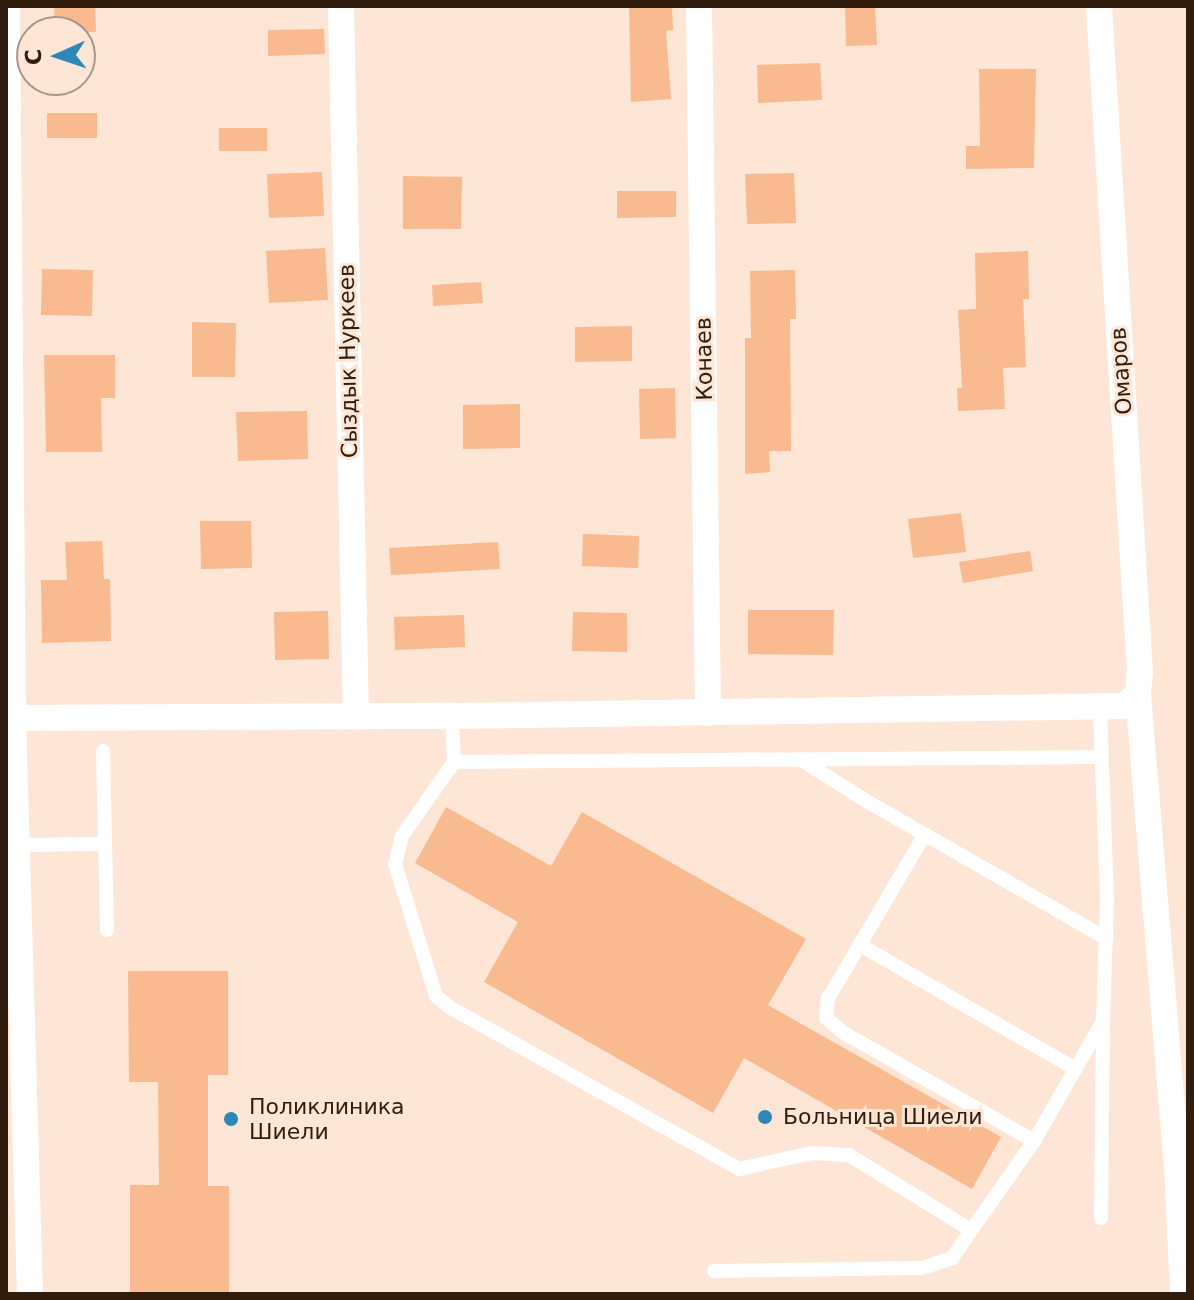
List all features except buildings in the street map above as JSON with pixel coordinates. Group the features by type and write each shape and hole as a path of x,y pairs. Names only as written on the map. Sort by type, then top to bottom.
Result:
{"street":[{"path":"7,6 13,718 30,1294"},
{"name":"Сыздык Нуркеев","path":"341,6 356,715"},
{"name":"Конаев","path":"699,6 708,713"},
{"name":"Омаров","path":"1099,6 1140,673 1138,694 1178,1181 1183,1294"},
{"path":"13,718 452,716 1100,707 1124,706 1138,694"}],"lane":[{"path":"1100,707 1107,939 1101,1218"},
{"path":"452,716 454,762 402,836 395,864 436,996 451,1008 739,1169 812,1153 849,1155 971,1230"},
{"path":"103,751 107,930"},
{"path":"454,762 1101,757"},
{"path":"799,758 1107,939"},
{"path":"925,834 828,999 826,1018 883,1056 1034,1141"},
{"path":"17,845 105,844"},
{"path":"860,945 1076,1069"},
{"path":"714,1271 922,1268 952,1258 1034,1141 1103,1021"}],"place":[{"name":"Больница Шиели","path":"765,1117"},
{"name":"Поликлиника Шиели","path":"231,1119"}]}
